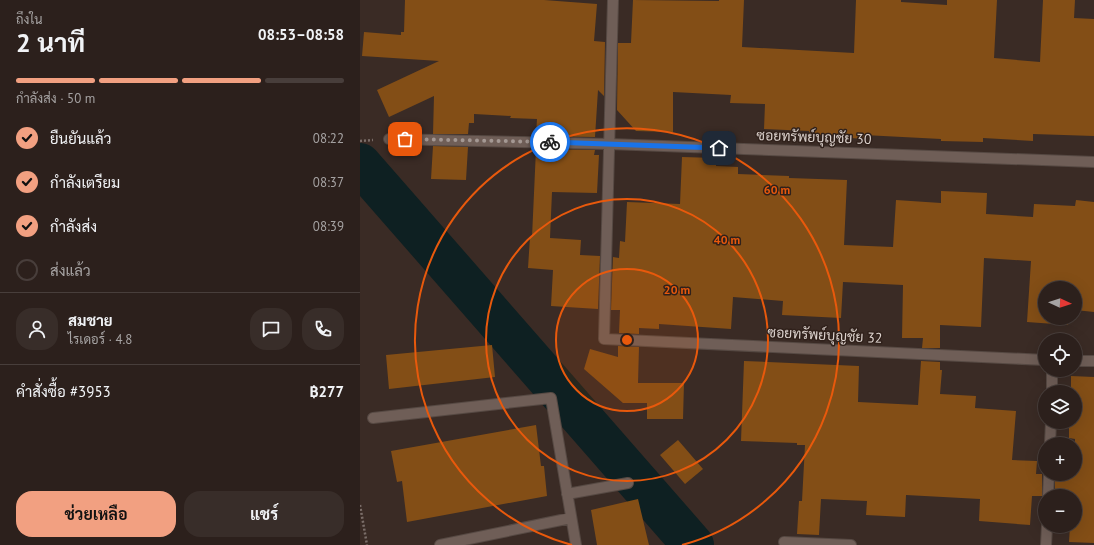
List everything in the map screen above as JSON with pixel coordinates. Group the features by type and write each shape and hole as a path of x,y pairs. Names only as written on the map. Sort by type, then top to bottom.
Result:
{"street":[{"path":"609,144 614,0"},
{"name":"ซอยทรัพย์บุญชัย 30","path":"389,138 609,144 1094,162"},
{"name":"ซอยทรัพย์บุญชัย 32","path":"609,144 604,339 1038,360"},
{"path":"1082,361 1094,361"},
{"path":"373,418 551,398 576,545"},
{"path":"567,494 628,483"},
{"path":"440,545 571,518"},
{"path":"1046,545 1047,533"},
{"path":"784,542 851,545"}],"path":[{"path":"360,505 367,545"}],"building":[{"path":"405,0 544,0 597,4 594,41 605,42 604,96 598,90 595,137 536,136 537,119 474,114 474,123 469,123 468,134 433,134 434,96 389,117 377,90 439,61 362,56 364,32 401,35 401,32 404,32"},
{"path":"633,0 744,0 742,47 854,53 856,0 901,0 901,2 947,5 947,0 997,0 994,58 1040,62 1043,0 1075,0 1074,18 1094,19 1094,136 1033,134 1033,141 983,138 983,142 941,141 941,139 864,135 864,139 809,134 809,131 764,129 765,104 730,103 731,95 673,92 673,132 636,131 617,110 618,43 631,43"},
{"path":"433,146 468,147 466,180 431,179"},
{"path":"536,149 595,150 594,155 599,155 597,193 552,192 550,238 581,240 580,255 600,256 598,309 551,306 553,270 528,268 530,237 532,237"},
{"path":"682,157 716,158 716,166 738,167 738,174 847,180 844,245 893,247 896,200 941,203 941,191 987,193 986,214 1033,217 1034,204 1075,206 1076,200 1094,202 1094,312 1082,311 1082,281 1038,281 1038,323 1027,322 1031,261 984,258 981,327 940,325 940,348 922,348 923,338 902,338 903,285 843,282 841,318 782,315 783,301 733,297 731,329 659,324 659,329 639,328 639,334 619,333 620,310 611,310 613,257 619,258 620,241 625,242 627,202 680,204"},
{"path":"492,345 495,377 389,389 386,355"},
{"path":"618,346 639,347 638,383 684,383 683,419 647,419 647,403 623,403 584,369 590,349 618,357"},
{"path":"744,361 859,366 858,402 918,405 921,361 940,362 940,370 942,370 940,394 976,396 975,408 1016,411 1012,460 1037,461 1036,474 1038,474 1038,481 1042,481 1042,489 1038,489 1038,496 1032,496 1030,525 979,521 980,499 906,495 905,517 866,515 867,501 821,499 819,535 797,534 799,501 802,501 805,445 797,445 797,443 741,441"},
{"path":"1071,377 1094,377 1094,543 1069,542 1070,533 1082,533 1082,489 1055,489 1055,481 1082,481 1082,437 1069,437 1069,429 1082,429 1082,385 1071,385"},
{"path":"536,425 541,466 544,466 547,496 407,522 402,481 397,482 391,451"},
{"path":"678,440 703,469 685,484 660,455"},
{"path":"638,499 649,545 597,545 591,510"}],"waterway":[{"path":"360,164 693,545"}],"way so far":[{"path":"405,139 550,142"}],"route":[{"path":"550,142 719,148"}]}
